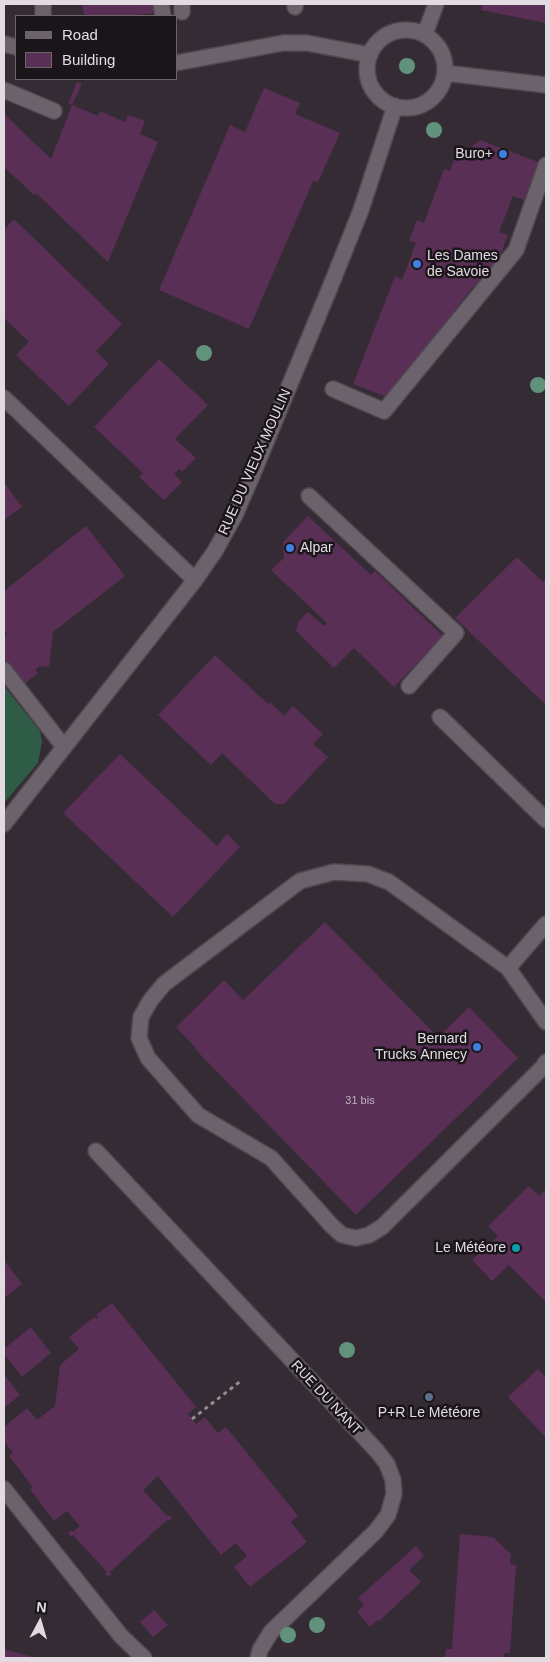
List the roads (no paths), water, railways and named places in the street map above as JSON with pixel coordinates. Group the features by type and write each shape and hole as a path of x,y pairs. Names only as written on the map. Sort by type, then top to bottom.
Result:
{"street":[{"path":"425,34 436,4"},
{"path":"401,30 413,30 425,34 434,41 441,51 445,62 442,86 435,96 424,104 412,108 396,106 378,96 371,86 367,74 367,62 379,40 389,33 401,30"},
{"path":"178,63 283,43 307,43 370,55"},
{"path":"445,73 546,85"},
{"path":"4,90 54,111"},
{"name":"RUE DU VIEUX MOULIN","path":"4,824 196,580 215,551 234,515 277,419 358,219 396,106"},
{"path":"333,389 384,411 516,250 546,165"},
{"path":"4,398 196,580"},
{"path":"309,496 456,633 409,686"},
{"path":"4,670 64,747"},
{"path":"440,718 546,820"},
{"path":"546,1022 508,968 389,882 368,874 334,872 300,880 164,984 150,1001 141,1018 140,1038 148,1058 198,1115 271,1158 342,1235 356,1238 369,1235 382,1227 546,1062"},
{"path":"508,968 546,924"},
{"name":"RUE DU NANT","path":"96,1151 376,1451 387,1464 393,1480 394,1494 388,1515 376,1531 271,1632 260,1650 258,1658"},
{"path":"4,1490 121,1636 144,1658"}],"place":[{"name":"Buro+","path":"503,154"},
{"name":"Les Dames de Savoie","path":"417,264"},
{"name":"Alpar","path":"290,548"},
{"name":"Bernard Trucks Annecy","path":"477,1047"},
{"name":"Le Météore","path":"516,1248"},
{"name":"P+R Le Météore","path":"429,1397"}]}
